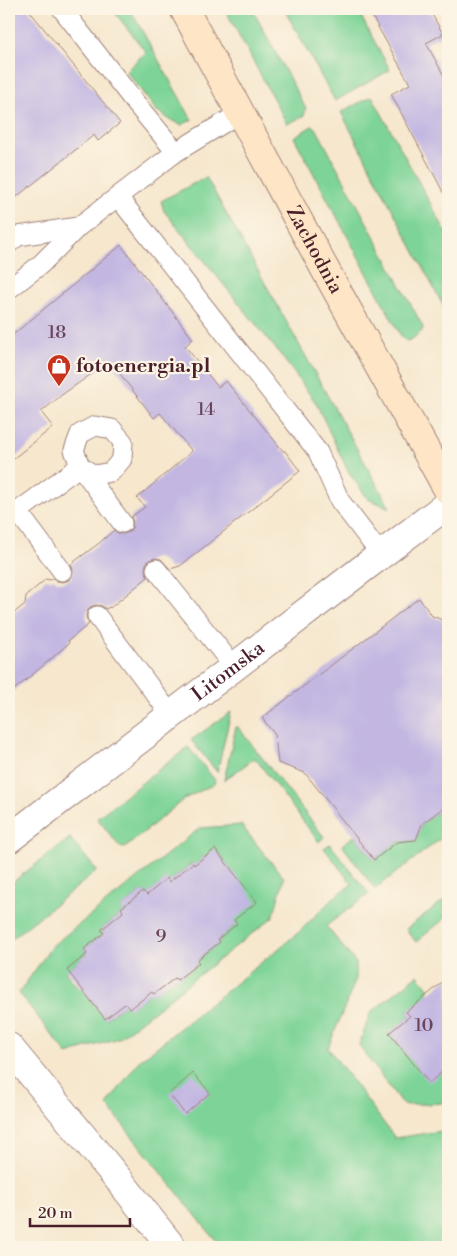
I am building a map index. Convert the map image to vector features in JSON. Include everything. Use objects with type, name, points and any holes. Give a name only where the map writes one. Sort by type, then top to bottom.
[{"type":"street","name":"Zachodnia","points":[[184,9],[327,273],[448,490]]},
{"type":"street","name":"Litomska","points":[[9,840],[171,714],[448,504]]},
{"type":"street","points":[[9,1047],[172,1247]]},
{"type":"lane","points":[[62,9],[131,98],[176,152]]},
{"type":"lane","points":[[9,288],[40,265],[78,227],[176,152],[240,113]]},
{"type":"lane","points":[[118,197],[318,452],[340,501],[380,555]]},
{"type":"lane","points":[[9,243],[18,236],[78,227]]},
{"type":"lane","points":[[62,571],[13,515],[80,466],[122,523]]},
{"type":"lane","points":[[156,569],[234,667]]},
{"type":"lane","points":[[97,616],[171,714]]},
{"type":"green space","points":[[112,9],[130,9],[192,120],[181,125],[156,110],[126,71],[146,52]]},
{"type":"green space","points":[[225,9],[252,9],[306,109],[304,116],[287,124]]},
{"type":"green space","points":[[284,9],[357,9],[390,70],[335,101]]},
{"type":"green space","points":[[372,96],[448,236],[448,315],[341,112]]},
{"type":"green space","points":[[312,126],[316,128],[423,327],[422,331],[412,339],[407,341],[402,338],[294,137]]},
{"type":"green space","points":[[206,177],[390,508],[368,499],[348,471],[316,403],[280,354],[164,211],[161,201]]},
{"type":"green space","points":[[231,712],[217,772],[191,740]]},
{"type":"green space","points":[[236,727],[238,727],[324,837],[319,842],[255,758],[224,780]]},
{"type":"green space","points":[[188,747],[215,780],[214,784],[184,799],[125,848],[120,847],[97,818]]},
{"type":"green space","points":[[448,804],[448,833],[375,889],[342,845],[354,836],[374,860],[397,842],[416,840],[422,824]]},
{"type":"green space","points":[[241,825],[284,878],[273,917],[119,1038],[67,1054],[19,993],[52,946],[200,828]],"holes":[[[215,849],[231,869],[234,920],[237,924],[218,939],[220,942],[197,960],[198,963],[177,980],[175,978],[154,994],[152,992],[130,1009],[125,1004],[106,1019],[91,1001],[90,981],[79,989],[65,972],[87,954],[84,949],[104,933],[101,930],[123,912],[121,908],[143,891],[147,895],[167,879],[169,882],[192,863],[194,865]]]},
{"type":"green space","points":[[70,838],[97,871],[9,941],[9,885]]},
{"type":"green space","points":[[330,844],[369,894],[326,926],[356,963],[356,979],[328,1048],[395,1138],[448,1130],[448,1235],[433,1247],[221,1247],[107,1105],[138,1062],[298,933],[332,899],[352,884],[324,848]]},
{"type":"green space","points":[[448,897],[448,916],[416,942],[406,929]]},
{"type":"green space","points":[[418,975],[429,989],[426,991],[428,995],[406,1012],[410,1016],[389,1033],[429,1082],[448,1067],[448,1098],[442,1103],[403,1105],[359,1046],[370,1013]]},
{"type":"building","points":[[9,9],[28,9],[120,123],[98,141],[94,135],[9,203]]},
{"type":"building","points":[[368,9],[429,9],[443,34],[426,43],[448,83],[448,201],[391,94],[410,84]]},
{"type":"building","points":[[121,245],[193,339],[185,346],[218,387],[226,381],[300,471],[180,566],[170,569],[161,559],[149,560],[145,570],[148,577],[110,608],[106,609],[96,605],[90,607],[86,617],[89,624],[9,694],[9,617],[25,604],[26,596],[46,579],[50,580],[53,578],[63,582],[69,580],[73,570],[71,564],[114,530],[123,534],[129,532],[133,522],[131,517],[145,507],[137,498],[192,451],[160,413],[154,418],[110,361],[41,412],[53,427],[9,462],[9,338]]},
{"type":"building","points":[[419,598],[432,616],[448,622],[448,804],[422,824],[416,840],[397,842],[374,860],[305,773],[278,763],[275,735],[262,718]]},
{"type":"building","points":[[215,849],[257,902],[234,920],[237,924],[218,939],[220,942],[197,960],[199,963],[177,980],[175,978],[154,994],[152,992],[130,1009],[125,1004],[105,1019],[67,970],[87,954],[84,949],[104,933],[101,930],[123,912],[121,908],[143,891],[147,895],[167,878],[169,882]]},
{"type":"building","points":[[448,978],[448,1067],[429,1083],[389,1033],[410,1016],[406,1012]]},
{"type":"building","points":[[193,1073],[210,1093],[185,1114],[169,1094]]},
{"type":"place","name":"fotoenergia.pl","points":[[59,387]]}]
